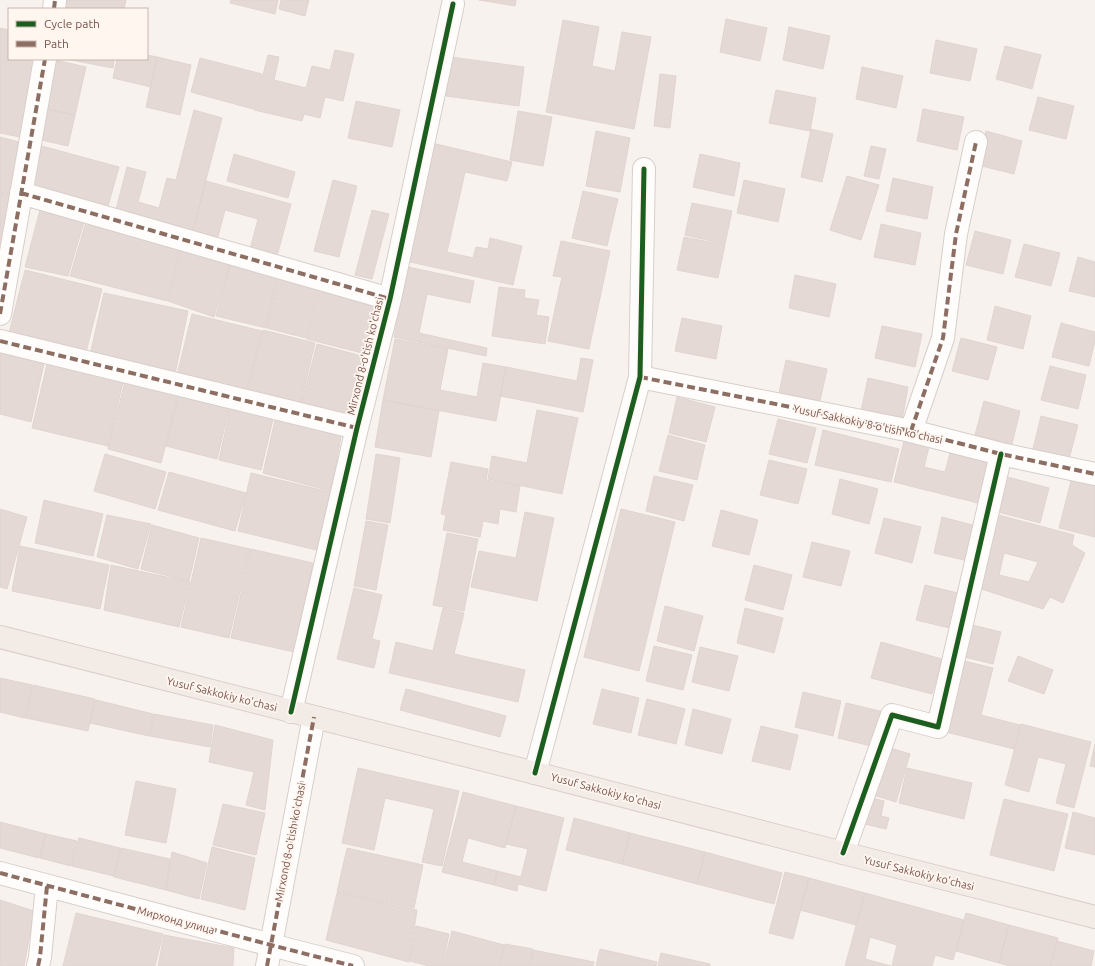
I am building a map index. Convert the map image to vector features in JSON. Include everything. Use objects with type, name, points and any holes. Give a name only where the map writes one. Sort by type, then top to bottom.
[{"type":"main road","name":"Yusuf Sakkokiy ko'chasi","points":[[0,637],[535,773],[843,854],[1095,917]]},
{"type":"street","name":"Mirxond 8-o'tish ko'chasi","points":[[291,712],[357,428],[390,299],[453,4]]},
{"type":"street","points":[[0,314],[20,193],[45,60]]},
{"type":"street","points":[[911,431],[943,338],[956,234],[976,142]]},
{"type":"street","points":[[535,773],[640,377],[644,169]]},
{"type":"street","points":[[20,193],[390,299]]},
{"type":"street","points":[[0,341],[357,428]]},
{"type":"street","name":"Yusuf Sakkokiy 8-o'tish ko'chasi","points":[[640,377],[911,431],[1001,454],[1095,474]]},
{"type":"street","points":[[843,854],[892,715],[938,727],[1001,454]]},
{"type":"street","name":"Mirxond 8-o'tish ko'chasi","points":[[269,956],[314,717]]},
{"type":"street","name":"Мирхонд улица","points":[[0,873],[47,886],[269,956],[353,966]]},
{"type":"street","points":[[38,966],[47,886]]},
{"type":"building","points":[[59,0],[126,0],[124,8],[67,8],[58,6]]},
{"type":"building","points":[[231,0],[278,0],[275,14],[230,3]]},
{"type":"building","points":[[281,0],[309,0],[305,16],[279,9]]},
{"type":"building","points":[[479,0],[516,0],[515,6]]},
{"type":"building","points":[[726,19],[767,28],[760,61],[720,52]]},
{"type":"building","points":[[563,20],[599,27],[592,66],[615,71],[622,32],[651,37],[634,129],[546,112]]},
{"type":"building","points":[[789,27],[830,36],[823,69],[783,60]]},
{"type":"building","points":[[0,28],[8,30],[8,60],[41,60],[25,138],[0,133]]},
{"type":"building","points":[[936,40],[977,49],[970,81],[930,73]]},
{"type":"building","points":[[1005,46],[1041,55],[1032,89],[996,79]]},
{"type":"building","points":[[335,50],[354,54],[343,101],[325,97],[320,118],[304,114],[302,121],[254,110],[268,55],[279,57],[274,80],[306,88],[312,66],[330,70]]},
{"type":"building","points":[[148,55],[157,57],[151,87],[113,78],[117,60],[148,60]]},
{"type":"building","points":[[157,57],[191,65],[180,115],[146,107]]},
{"type":"building","points":[[451,57],[524,67],[519,106],[446,96]]},
{"type":"building","points":[[200,58],[262,74],[253,109],[191,92]]},
{"type":"building","points":[[51,60],[86,67],[75,115],[40,108]]},
{"type":"building","points":[[71,60],[114,60],[113,68]]},
{"type":"building","points":[[862,67],[903,76],[896,108],[856,99]]},
{"type":"building","points":[[660,74],[676,76],[670,128],[654,126]]},
{"type":"building","points":[[776,90],[816,98],[810,131],[769,123]]},
{"type":"building","points":[[1038,97],[1074,106],[1066,139],[1029,130]]},
{"type":"building","points":[[356,101],[400,110],[392,147],[348,138]]},
{"type":"building","points":[[40,108],[75,115],[68,146],[33,138]]},
{"type":"building","points":[[923,109],[964,117],[957,150],[917,141]]},
{"type":"building","points":[[194,110],[222,118],[191,238],[114,217],[127,167],[146,172],[138,202],[159,208],[167,178],[176,180]]},
{"type":"building","points":[[518,111],[552,117],[543,166],[510,160]]},
{"type":"building","points":[[811,129],[833,134],[822,182],[801,177]]},
{"type":"building","points":[[596,131],[630,138],[620,192],[586,186]]},
{"type":"building","points":[[986,131],[1022,141],[1014,174],[978,165]]},
{"type":"building","points":[[0,137],[27,144],[15,195],[0,192]]},
{"type":"building","points":[[432,143],[512,162],[507,181],[465,172],[447,252],[473,258],[476,247],[488,249],[490,238],[522,246],[513,285],[406,261]]},
{"type":"building","points":[[38,145],[119,167],[106,213],[26,191]]},
{"type":"building","points":[[871,146],[886,149],[879,179],[864,176]]},
{"type":"building","points":[[234,154],[295,172],[288,198],[227,181]]},
{"type":"building","points":[[700,154],[740,163],[734,196],[693,187]]},
{"type":"building","points":[[847,176],[879,185],[861,240],[830,230]]},
{"type":"building","points":[[893,178],[933,187],[927,219],[886,211]]},
{"type":"building","points":[[333,180],[357,186],[339,257],[314,251]]},
{"type":"building","points":[[744,180],[785,189],[778,222],[737,213]]},
{"type":"building","points":[[206,181],[291,204],[276,260],[249,253],[258,219],[225,210],[216,244],[191,238]]},
{"type":"building","points":[[583,191],[618,199],[607,246],[572,238]]},
{"type":"building","points":[[0,193],[15,196],[0,260]]},
{"type":"building","points":[[692,203],[732,211],[725,244],[685,235]]},
{"type":"building","points":[[41,206],[84,222],[68,276],[25,267]]},
{"type":"building","points":[[372,210],[389,214],[372,279],[355,275]]},
{"type":"building","points":[[86,222],[180,248],[167,301],[70,276]]},
{"type":"building","points":[[881,224],[921,233],[915,265],[874,257]]},
{"type":"building","points":[[975,231],[1011,240],[1003,274],[966,265]]},
{"type":"building","points":[[684,237],[725,245],[718,278],[677,270]]},
{"type":"building","points":[[561,241],[610,251],[589,349],[548,341],[562,277],[553,276]]},
{"type":"building","points":[[1024,244],[1060,253],[1051,286],[1015,277]]},
{"type":"building","points":[[181,248],[230,263],[214,317],[168,301]]},
{"type":"building","points":[[1078,257],[1095,262],[1095,297],[1069,291]]},
{"type":"building","points":[[231,262],[278,273],[266,328],[216,316]]},
{"type":"building","points":[[408,267],[474,281],[470,303],[427,294],[419,333],[487,348],[486,356],[394,337]]},
{"type":"building","points":[[25,270],[102,289],[86,352],[9,333]]},
{"type":"building","points":[[279,274],[320,285],[306,338],[267,328]]},
{"type":"building","points":[[795,275],[836,284],[829,317],[789,308]]},
{"type":"building","points":[[321,286],[384,302],[370,355],[307,339]]},
{"type":"building","points":[[499,287],[525,290],[524,298],[539,300],[536,315],[549,317],[545,344],[492,336]]},
{"type":"building","points":[[104,293],[188,311],[175,374],[90,355]]},
{"type":"building","points":[[995,306],[1031,316],[1023,349],[987,340]]},
{"type":"building","points":[[192,314],[262,331],[246,392],[177,375]]},
{"type":"building","points":[[682,318],[722,326],[716,359],[675,351]]},
{"type":"building","points":[[1061,323],[1095,332],[1095,341],[1089,366],[1052,357]]},
{"type":"building","points":[[882,326],[922,334],[915,367],[875,358]]},
{"type":"building","points":[[263,330],[315,343],[300,405],[247,392]]},
{"type":"building","points":[[961,338],[997,347],[988,380],[952,371]]},
{"type":"building","points":[[395,339],[448,349],[440,390],[477,397],[483,363],[506,367],[496,421],[383,400]]},
{"type":"building","points":[[317,344],[369,358],[353,419],[301,405]]},
{"type":"building","points":[[0,348],[45,359],[31,422],[0,414]]},
{"type":"building","points":[[581,358],[593,360],[583,412],[500,396],[506,367],[577,381]]},
{"type":"building","points":[[48,360],[124,378],[108,446],[32,428]]},
{"type":"building","points":[[786,360],[827,369],[820,401],[779,393]]},
{"type":"building","points":[[1050,366],[1086,375],[1078,409],[1041,400]]},
{"type":"building","points":[[126,378],[179,392],[161,463],[108,449]]},
{"type":"building","points":[[868,378],[908,387],[902,420],[861,411]]},
{"type":"building","points":[[180,392],[230,405],[217,459],[166,446]]},
{"type":"building","points":[[677,397],[715,407],[706,442],[669,433]]},
{"type":"building","points":[[383,400],[439,411],[431,457],[375,447]]},
{"type":"building","points":[[984,401],[1020,411],[1012,444],[975,435]]},
{"type":"building","points":[[231,405],[274,415],[261,470],[219,460]]},
{"type":"building","points":[[537,410],[578,418],[562,494],[488,479],[492,456],[527,463]]},
{"type":"building","points":[[276,416],[342,431],[331,491],[263,473]]},
{"type":"building","points":[[1041,416],[1078,425],[1069,459],[1033,449]]},
{"type":"building","points":[[778,419],[816,428],[807,463],[769,454]]},
{"type":"building","points":[[823,430],[899,449],[891,482],[815,465]]},
{"type":"building","points":[[906,433],[931,439],[924,467],[945,472],[952,446],[990,455],[978,503],[894,482]]},
{"type":"building","points":[[668,435],[705,445],[697,480],[659,471]]},
{"type":"building","points":[[105,454],[166,472],[155,509],[94,491]]},
{"type":"building","points":[[376,454],[400,458],[390,523],[366,519]]},
{"type":"building","points":[[769,460],[807,469],[798,504],[760,495]]},
{"type":"building","points":[[451,462],[488,469],[486,480],[520,486],[516,512],[500,509],[498,524],[483,521],[480,537],[443,530],[446,515],[441,514]]},
{"type":"building","points":[[169,472],[246,493],[235,531],[158,510]]},
{"type":"building","points":[[251,473],[330,492],[316,550],[238,531]]},
{"type":"building","points":[[1000,475],[1049,488],[1040,523],[991,510]]},
{"type":"building","points":[[654,476],[693,485],[684,521],[646,511]]},
{"type":"building","points":[[1072,477],[1095,483],[1095,537],[1059,528]]},
{"type":"building","points":[[840,479],[878,489],[869,524],[832,514]]},
{"type":"building","points":[[44,500],[103,514],[93,556],[35,543]]},
{"type":"building","points":[[0,509],[27,517],[7,589],[0,587]]},
{"type":"building","points":[[621,509],[675,522],[639,671],[584,657]]},
{"type":"building","points":[[721,510],[758,520],[749,555],[712,546]]},
{"type":"building","points":[[525,512],[554,518],[537,601],[471,587],[479,551],[516,558]]},
{"type":"building","points":[[991,513],[1074,535],[1072,545],[1085,553],[1063,603],[1050,597],[1043,609],[972,586]],"holes":[[[1004,553],[1038,562],[1029,582],[999,575]]]},
{"type":"building","points":[[107,515],[151,524],[138,569],[97,557]]},
{"type":"building","points":[[942,517],[980,527],[972,562],[934,553]]},
{"type":"building","points":[[884,518],[921,527],[912,563],[875,553]]},
{"type":"building","points":[[366,521],[388,525],[376,590],[354,586]]},
{"type":"building","points":[[152,525],[199,538],[189,581],[141,569]]},
{"type":"building","points":[[447,533],[478,539],[464,611],[433,605]]},
{"type":"building","points":[[201,538],[250,549],[229,638],[181,627]]},
{"type":"building","points":[[812,542],[850,551],[841,586],[803,577]]},
{"type":"building","points":[[20,546],[109,565],[100,609],[12,591]]},
{"type":"building","points":[[251,549],[313,563],[294,652],[231,638]]},
{"type":"building","points":[[111,565],[190,582],[179,627],[104,610]]},
{"type":"building","points":[[754,565],[792,575],[783,610],[745,600]]},
{"type":"building","points":[[925,585],[962,594],[954,629],[916,620]]},
{"type":"building","points":[[354,588],[382,595],[372,639],[380,641],[374,668],[337,659]]},
{"type":"building","points":[[665,606],[703,616],[694,651],[657,641]]},
{"type":"building","points":[[443,608],[464,613],[454,654],[525,670],[518,702],[389,673],[396,642],[433,651]]},
{"type":"building","points":[[745,608],[783,618],[774,653],[737,643]]},
{"type":"building","points":[[964,623],[1001,632],[993,664],[956,655]]},
{"type":"building","points":[[881,642],[942,659],[932,694],[871,678]]},
{"type":"building","points":[[654,646],[692,655],[683,690],[646,681]]},
{"type":"building","points":[[700,647],[738,656],[729,691],[692,682]]},
{"type":"building","points":[[1018,656],[1053,670],[1044,694],[1008,681]]},
{"type":"building","points":[[956,659],[993,668],[981,715],[1020,725],[1014,749],[938,730]]},
{"type":"building","points":[[0,678],[32,685],[25,718],[0,712]]},
{"type":"building","points":[[33,685],[95,699],[88,731],[26,718]]},
{"type":"building","points":[[406,689],[506,716],[500,737],[400,710]]},
{"type":"building","points":[[602,689],[639,698],[631,733],[593,724]]},
{"type":"building","points":[[803,692],[841,701],[833,736],[795,727]]},
{"type":"building","points":[[647,699],[685,709],[676,744],[638,735]]},
{"type":"building","points":[[96,700],[153,714],[149,736],[90,723]]},
{"type":"building","points":[[846,703],[884,712],[875,747],[838,738]]},
{"type":"building","points":[[693,709],[731,719],[722,754],[685,745]]},
{"type":"building","points":[[154,714],[213,725],[210,747],[150,736]]},
{"type":"building","points":[[1021,724],[1091,742],[1074,808],[1056,803],[1066,764],[1038,757],[1029,792],[1005,785]]},
{"type":"building","points":[[215,725],[273,740],[265,810],[246,805],[254,772],[209,762]]},
{"type":"building","points":[[761,726],[798,735],[790,770],[752,761]]},
{"type":"building","points":[[1095,744],[1095,767],[1090,766]]},
{"type":"building","points":[[884,746],[910,754],[896,802],[870,794]]},
{"type":"building","points":[[358,768],[459,791],[442,866],[422,862],[434,809],[385,798],[374,850],[342,843]]},
{"type":"building","points":[[907,768],[972,783],[964,819],[899,803]]},
{"type":"building","points":[[136,781],[176,789],[166,843],[125,835]]},
{"type":"building","points":[[463,792],[516,806],[505,848],[468,838],[462,862],[497,871],[494,885],[442,872]]},
{"type":"building","points":[[867,797],[884,801],[881,816],[889,818],[886,829],[861,823]]},
{"type":"building","points":[[1004,799],[1068,814],[1054,871],[990,855]]},
{"type":"building","points":[[223,804],[265,813],[256,855],[213,845]]},
{"type":"building","points":[[516,806],[564,818],[546,891],[518,884],[517,891],[494,885],[497,871],[521,877],[528,849],[506,844]]},
{"type":"building","points":[[1073,812],[1095,818],[1095,855],[1065,848]]},
{"type":"building","points":[[574,818],[630,833],[622,864],[566,850]]},
{"type":"building","points":[[0,822],[46,834],[39,858],[0,848]]},
{"type":"building","points":[[630,833],[705,852],[697,884],[622,864]]},
{"type":"building","points":[[46,834],[77,841],[71,866],[40,858]]},
{"type":"building","points":[[79,838],[120,848],[114,876],[72,866]]},
{"type":"building","points":[[212,847],[255,858],[245,910],[201,899]]},
{"type":"building","points":[[121,848],[170,859],[166,890],[114,877]]},
{"type":"building","points":[[347,848],[423,865],[414,908],[337,892]]},
{"type":"building","points":[[172,852],[207,863],[199,899],[166,890]]},
{"type":"building","points":[[705,852],[782,873],[774,904],[697,884]]},
{"type":"building","points":[[785,872],[809,878],[793,939],[769,933]]},
{"type":"building","points":[[809,878],[865,893],[856,925],[800,910]]},
{"type":"building","points":[[337,893],[417,910],[409,962],[326,940]]},
{"type":"building","points":[[865,893],[964,920],[953,960],[935,955],[932,966],[892,966],[897,945],[870,937],[865,959],[891,966],[845,966]]},
{"type":"building","points":[[0,900],[34,911],[24,966],[0,966]]},
{"type":"building","points":[[76,913],[163,934],[155,966],[63,966]]},
{"type":"building","points":[[966,913],[1009,925],[999,963],[956,951]]},
{"type":"building","points":[[1009,925],[1058,938],[1050,966],[1010,966],[999,963]]},
{"type":"building","points":[[416,926],[449,934],[442,966],[429,966],[410,961]]},
{"type":"building","points":[[452,931],[504,945],[499,966],[443,966]]},
{"type":"building","points":[[164,935],[234,948],[233,966],[158,966]]},
{"type":"building","points":[[1057,941],[1094,951],[1091,966],[1050,966]]},
{"type":"building","points":[[505,944],[533,949],[529,966],[500,966]]},
{"type":"building","points":[[600,949],[657,962],[656,966],[596,966]]},
{"type":"building","points":[[533,950],[594,962],[593,966],[530,966]]},
{"type":"building","points":[[661,953],[710,964],[710,966],[658,966]]},
{"type":"marked path","points":[[54,8],[55,0]]},
{"type":"marked path","points":[[0,314],[45,60]]},
{"type":"marked path","points":[[911,431],[943,338],[956,234],[976,142]]},
{"type":"marked path","points":[[21,193],[390,299]]},
{"type":"marked path","points":[[0,341],[357,428]]},
{"type":"marked path","points":[[640,377],[911,431],[1001,454],[1095,474]]},
{"type":"marked path","points":[[267,966],[314,717]]},
{"type":"marked path","points":[[0,873],[353,966]]},
{"type":"marked path","points":[[38,966],[47,886]]},
{"type":"cycle path","points":[[291,712],[357,428],[390,299],[453,4]]},
{"type":"cycle path","points":[[535,773],[640,377],[644,169]]},
{"type":"cycle path","points":[[843,853],[892,715],[938,727],[1001,454]]}]
